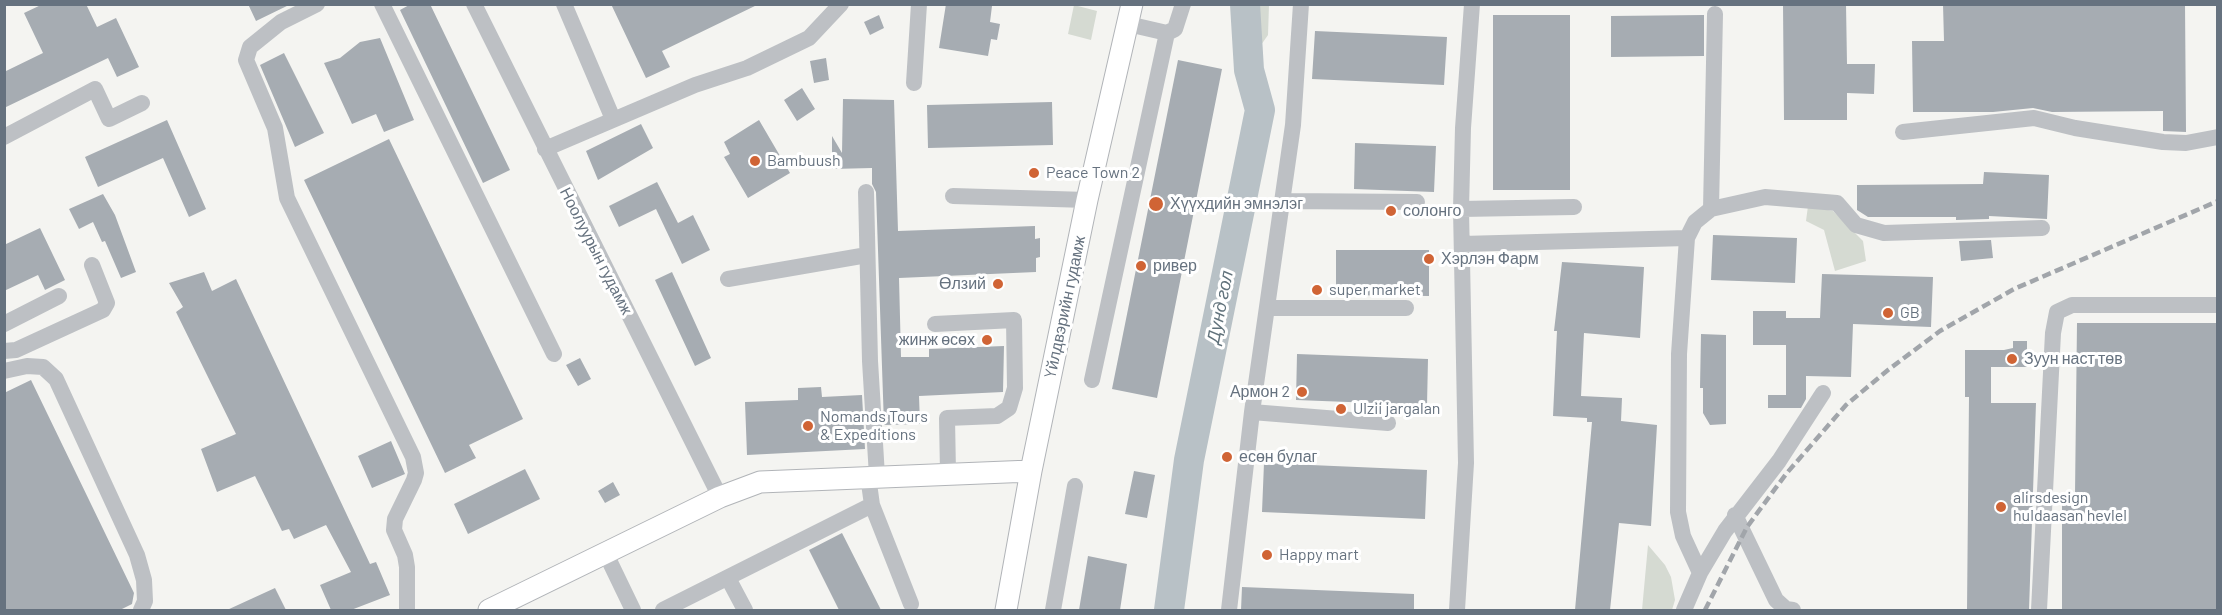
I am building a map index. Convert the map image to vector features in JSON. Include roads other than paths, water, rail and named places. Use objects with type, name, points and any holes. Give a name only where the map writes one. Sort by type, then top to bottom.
[{"type":"main road","name":"Yйлдвэрийн гудамж","points":[[1006,610],[1031,471],[1087,200],[1130,14]]},
{"type":"main road","points":[[500,608],[720,497],[760,482],[1031,471]]},
{"type":"street","points":[[317,4],[281,22],[250,47],[246,60],[275,128],[287,198],[413,457],[416,473],[395,519],[394,530],[406,561],[407,610]]},
{"type":"street","points":[[382,4],[554,354]]},
{"type":"street","name":"Ноолуурын гудамж","points":[[474,4],[720,497]]},
{"type":"street","points":[[564,4],[613,120]]},
{"type":"street","points":[[545,148],[695,85],[747,68],[809,38],[840,4]]},
{"type":"street","points":[[914,83],[919,4]]},
{"type":"street","points":[[1167,33],[1175,29],[1183,4]]},
{"type":"street","points":[[1229,610],[1252,412],[1293,125],[1301,4]]},
{"type":"street","points":[[1457,610],[1466,463],[1461,209],[1463,128],[1472,4]]},
{"type":"street","points":[[1130,14],[1167,33]]},
{"type":"street","points":[[1712,209],[1715,14]]},
{"type":"street","points":[[1092,380],[1167,33]]},
{"type":"street","points":[[4,137],[95,89],[109,119],[142,103]]},
{"type":"street","points":[[1903,132],[2034,118],[2075,128],[2163,142],[2186,143],[2217,137]]},
{"type":"street","points":[[866,192],[872,505],[911,604]]},
{"type":"street","points":[[953,196],[1087,200]]},
{"type":"street","points":[[1700,573],[1683,536],[1678,512],[1677,393],[1688,238],[1695,222],[1712,209],[1765,197],[1837,203],[1856,225],[1884,233],[2042,228]]},
{"type":"street","points":[[1283,201],[1417,202]]},
{"type":"street","points":[[1461,209],[1574,207]]},
{"type":"street","points":[[1462,244],[1688,238]]},
{"type":"street","points":[[728,279],[867,255]]},
{"type":"street","points":[[4,351],[16,350],[103,310],[107,303],[92,265]]},
{"type":"street","points":[[4,324],[59,296]]},
{"type":"street","points":[[2039,610],[2053,333],[2057,312],[2072,305],[2217,305]]},
{"type":"street","points":[[1267,308],[1406,308]]},
{"type":"street","points":[[935,324],[1014,320],[1015,388],[1009,408],[997,417],[947,418],[948,473]]},
{"type":"street","points":[[4,371],[27,366],[43,367],[56,379],[137,555],[144,591],[141,610]]},
{"type":"street","points":[[1684,610],[1700,573],[1735,515],[1779,461],[1823,393]]},
{"type":"street","points":[[1252,412],[1388,423]]},
{"type":"street","points":[[1053,610],[1075,486]]},
{"type":"street","points":[[663,610],[872,505]]},
{"type":"street","points":[[1735,515],[1776,600],[1786,609],[1793,610]]},
{"type":"street","points":[[606,554],[633,610]]},
{"type":"street","points":[[728,578],[745,610]]},
{"type":"waterway","name":"Дунд гол","points":[[1169,610],[1189,460],[1260,110],[1249,70],[1245,4]]},
{"type":"railway","points":[[1705,610],[1747,527],[1786,474],[1846,405],[1888,370],[1940,331],[2014,289],[2218,201]]},
{"type":"place","name":"Bambuush","points":[[755,161]]},
{"type":"place","name":"Peace Town 2","points":[[1034,173]]},
{"type":"place","name":"Хүүхдийн эмнэлэг","points":[[1156,204]]},
{"type":"place","name":"солонго","points":[[1391,211]]},
{"type":"place","name":"Хэрлэн Фарм","points":[[1429,259]]},
{"type":"place","name":"ривер","points":[[1141,266]]},
{"type":"place","name":"Өлзий","points":[[998,284]]},
{"type":"place","name":"super market","points":[[1317,290]]},
{"type":"place","name":"GB","points":[[1888,313]]},
{"type":"place","name":"жинж өсөх","points":[[987,340]]},
{"type":"place","name":"Зуун наст төв","points":[[2012,359]]},
{"type":"place","name":"Армон 2","points":[[1302,392]]},
{"type":"place","name":"Ulzii jargalan","points":[[1341,409]]},
{"type":"place","name":"Nomands Tours & Expeditions","points":[[808,426]]},
{"type":"place","name":"есөн булаг","points":[[1227,457]]},
{"type":"place","name":"alirsdesign huldaasan hevlel","points":[[2001,507]]},
{"type":"place","name":"Happy mart","points":[[1267,555]]}]
